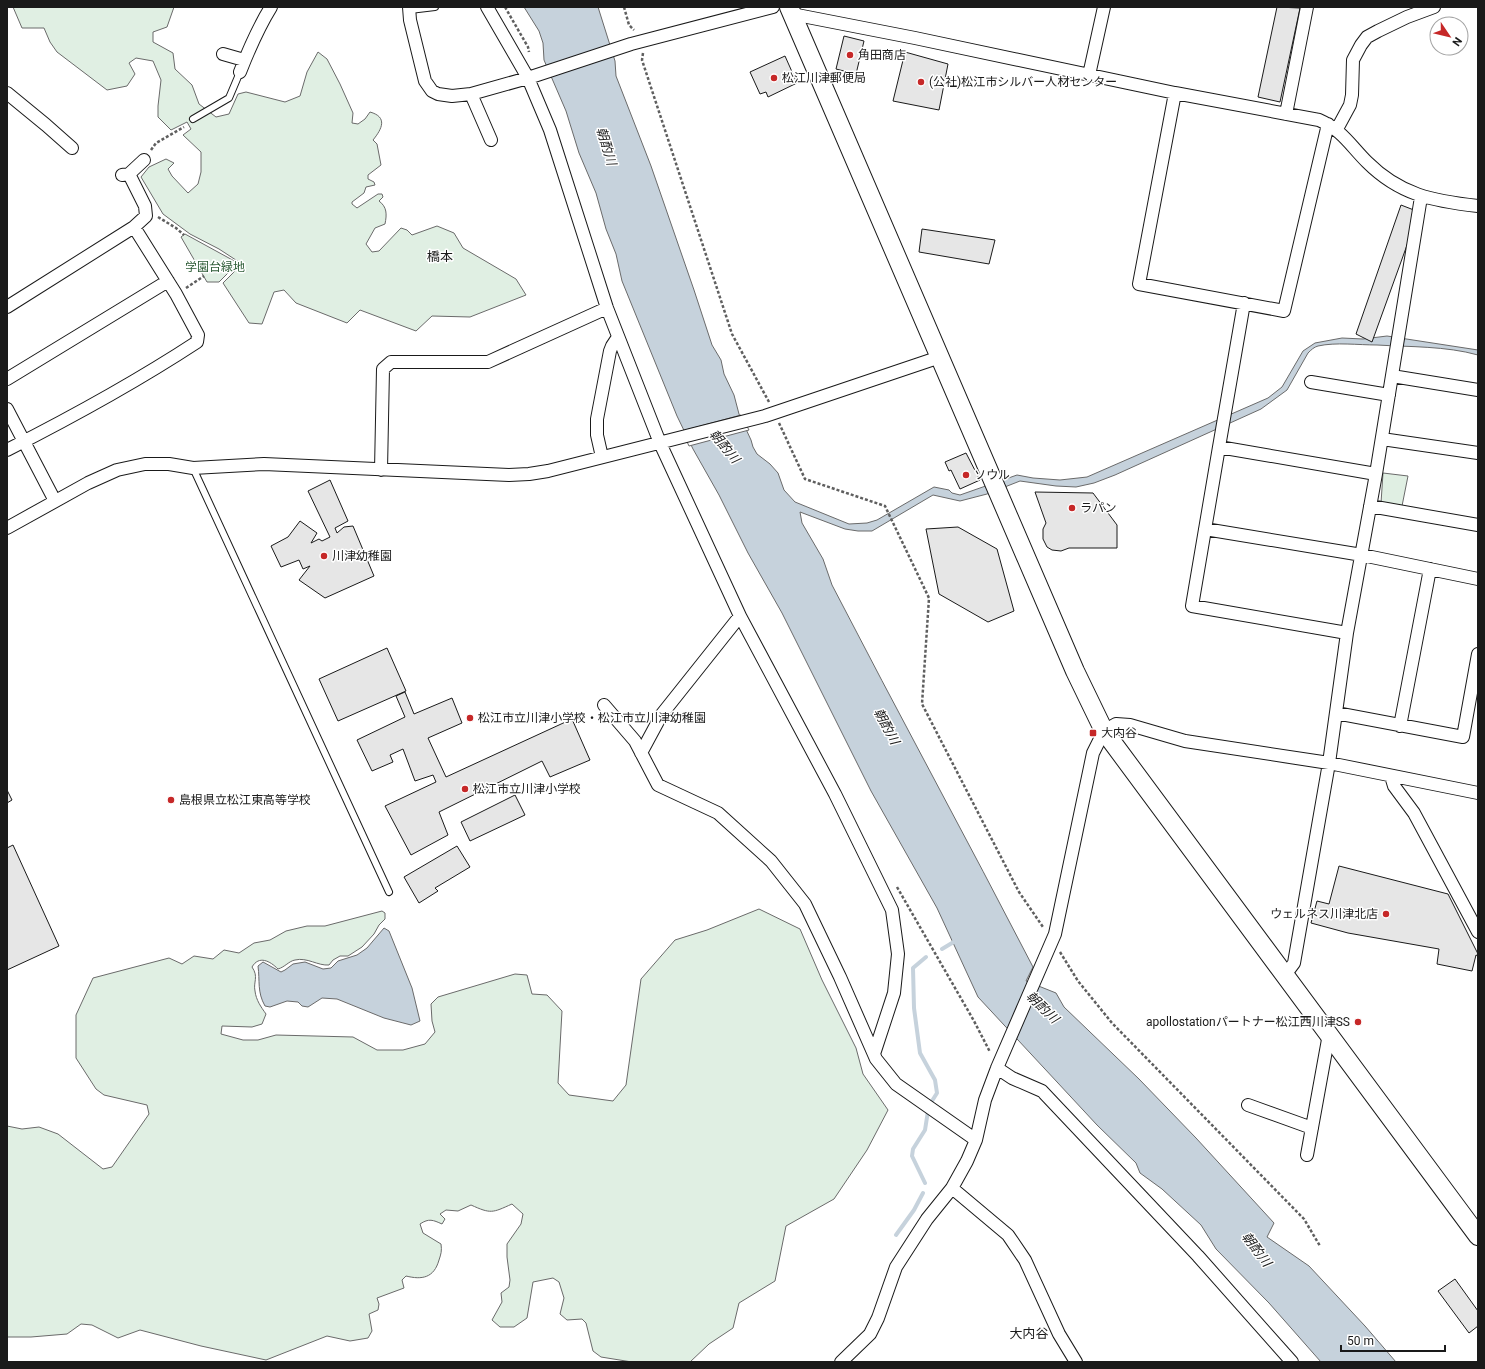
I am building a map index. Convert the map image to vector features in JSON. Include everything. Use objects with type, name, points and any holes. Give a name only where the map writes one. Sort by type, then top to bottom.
[{"type":"street","points":[[223,54],[242,66],[261,24],[271,7]]},
{"type":"street","points":[[486,7],[533,77],[606,308],[740,616],[835,794],[892,910],[898,954],[894,993],[874,1054]]},
{"type":"street","points":[[409,8],[410,20],[425,81],[432,91],[438,94],[452,96],[471,94],[533,77],[630,44],[773,7]]},
{"type":"street","points":[[1089,75],[1104,7]]},
{"type":"street","points":[[1286,114],[1308,7]]},
{"type":"street","points":[[1175,93],[1139,284],[1284,311],[1333,127],[1350,105],[1352,95],[1353,60],[1367,37],[1407,17],[1434,7]]},
{"type":"street","points":[[791,11],[1175,93],[1319,120],[1333,127],[1376,171],[1389,181],[1422,197],[1478,206]]},
{"type":"street","points":[[791,11],[1075,671],[1104,731],[1478,1236]]},
{"type":"street","points":[[7,93],[72,148]]},
{"type":"street","points":[[471,94],[491,140]]},
{"type":"street","points":[[7,306],[134,227],[146,216],[145,206],[125,175],[144,160]]},
{"type":"street","points":[[1285,975],[1294,963],[1329,763],[1347,633],[1376,474],[1422,197]]},
{"type":"street","points":[[7,450],[118,389],[197,342],[198,335],[176,294],[134,227]]},
{"type":"street","points":[[7,379],[168,281]]},
{"type":"street","points":[[1244,303],[1192,606],[1347,633]]},
{"type":"street","points":[[381,470],[383,369],[391,362],[488,362],[606,308]]},
{"type":"street","points":[[602,457],[597,435],[597,419],[610,351],[618,337]]},
{"type":"street","points":[[7,528],[88,483],[118,470],[146,464],[169,464],[193,468],[264,464],[510,475],[548,471],[770,414],[940,357]]},
{"type":"street","points":[[1392,376],[1478,390]]},
{"type":"street","points":[[1311,382],[1389,395]]},
{"type":"street","points":[[7,409],[55,501]]},
{"type":"street","points":[[1382,439],[1478,453]]},
{"type":"street","points":[[1219,447],[1376,474]]},
{"type":"street","points":[[1370,506],[1478,525]]},
{"type":"street","points":[[1205,529],[1362,555],[1478,579]]},
{"type":"street","points":[[1400,726],[1430,569]]},
{"type":"street","points":[[641,752],[662,714],[740,616]]},
{"type":"street","points":[[1336,713],[1463,737],[1478,654]]},
{"type":"street","points":[[604,705],[635,741],[658,785],[718,813],[771,861],[805,904],[840,977],[876,1059],[896,1084],[976,1140]]},
{"type":"street","points":[[841,1362],[870,1334],[878,1318],[896,1267],[927,1219],[952,1188],[967,1161],[976,1140],[985,1100],[997,1068],[1052,944],[1093,753],[1104,731],[1116,724],[1130,725],[1185,741],[1329,763],[1478,793]]},
{"type":"street","points":[[1391,776],[1394,786],[1418,819],[1478,932]]},
{"type":"street","points":[[1307,1155],[1329,1034]]},
{"type":"street","points":[[997,1068],[1012,1078],[1042,1091],[1198,1256],[1292,1362]]},
{"type":"street","points":[[1248,1105],[1312,1128]]},
{"type":"street","points":[[952,1188],[1008,1235],[1025,1260],[1059,1334],[1076,1362]]},
{"type":"lane","points":[[409,8],[435,7]]},
{"type":"lane","points":[[193,119],[229,98],[242,66]]},
{"type":"lane","points":[[193,468],[389,892]]},
{"type":"path","points":[[624,7],[629,25],[644,41],[642,60],[732,334],[770,414],[805,480],[885,506],[929,598],[922,704],[1019,892],[1052,944],[1078,981],[1112,1023],[1304,1219],[1320,1246]]},
{"type":"path","points":[[144,160],[156,143],[184,127]]},
{"type":"path","points":[[146,216],[156,214],[159,218],[176,228],[184,235]]},
{"type":"path","points":[[176,294],[204,276]]},
{"type":"path","points":[[897,887],[974,1021],[997,1068]]},
{"type":"green space","points":[[13,7],[174,7],[167,27],[153,32],[153,42],[173,53],[175,69],[192,85],[199,104],[216,117],[229,114],[238,94],[246,92],[285,102],[300,96],[307,72],[318,52],[327,59],[340,84],[353,113],[352,123],[358,124],[365,119],[370,112],[376,114],[381,120],[381,128],[373,140],[377,144],[381,165],[368,175],[368,179],[374,182],[375,185],[366,187],[364,193],[352,202],[352,204],[357,208],[378,194],[382,194],[383,197],[379,201],[385,208],[386,220],[385,224],[375,228],[366,244],[372,252],[379,251],[401,228],[407,230],[412,235],[437,226],[454,233],[463,248],[516,279],[526,295],[470,317],[432,316],[416,331],[360,310],[347,323],[296,303],[284,290],[274,292],[262,324],[249,323],[223,283],[242,264],[219,249],[190,234],[163,214],[141,177],[149,167],[166,159],[174,163],[168,169],[172,176],[188,193],[198,184],[201,172],[201,152],[183,135],[191,129],[187,122],[171,130],[158,117],[161,80],[153,61],[136,58],[129,63],[135,74],[127,86],[107,90],[57,52],[50,42],[44,28],[22,28]]},
{"type":"green space","name":"学園台緑地","points":[[185,234],[238,263],[219,282],[207,282],[181,237]]},
{"type":"green space","points":[[1383,473],[1408,476],[1402,506],[1381,503]]},
{"type":"green space","points":[[759,909],[800,929],[822,980],[856,1048],[863,1074],[888,1110],[867,1150],[834,1199],[786,1226],[775,1281],[739,1303],[733,1328],[709,1344],[690,1362],[632,1362],[601,1357],[593,1351],[586,1323],[582,1319],[567,1320],[560,1314],[564,1298],[559,1282],[553,1278],[533,1282],[527,1318],[514,1327],[500,1327],[492,1320],[502,1302],[501,1293],[509,1287],[510,1280],[507,1244],[521,1224],[523,1214],[512,1204],[496,1211],[487,1211],[471,1205],[458,1211],[446,1210],[440,1214],[445,1219],[442,1224],[431,1220],[420,1224],[423,1233],[441,1244],[440,1258],[437,1266],[431,1274],[427,1276],[417,1278],[406,1276],[402,1280],[404,1288],[377,1298],[379,1304],[378,1310],[369,1314],[372,1331],[368,1338],[350,1341],[327,1336],[266,1360],[201,1346],[140,1330],[118,1338],[92,1325],[81,1324],[67,1334],[7,1337],[7,1126],[22,1129],[39,1127],[58,1134],[103,1169],[112,1167],[149,1114],[147,1105],[104,1095],[96,1089],[76,1058],[76,1015],[93,978],[169,958],[182,964],[194,956],[213,959],[224,950],[239,953],[254,943],[270,940],[286,931],[307,926],[325,926],[382,911],[385,913],[385,919],[362,947],[348,956],[340,956],[333,960],[329,965],[299,959],[278,969],[265,960],[255,963],[252,967],[255,974],[256,994],[259,1003],[266,1014],[262,1024],[252,1027],[222,1026],[221,1034],[243,1040],[258,1040],[276,1035],[353,1037],[377,1050],[403,1050],[425,1044],[435,1032],[432,1021],[431,1004],[438,997],[515,974],[527,975],[532,994],[547,995],[562,1011],[558,1083],[569,1095],[613,1101],[626,1085],[641,979],[675,940],[707,930]]},
{"type":"water","name":"朝酌川","points":[[524,7],[598,7],[615,61],[616,76],[651,166],[712,345],[721,360],[724,374],[734,395],[739,414],[753,447],[757,454],[770,464],[778,473],[784,490],[795,502],[849,524],[867,523],[877,520],[934,487],[949,490],[952,493],[960,495],[1017,475],[1060,480],[1087,477],[1268,398],[1282,387],[1303,351],[1315,343],[1342,338],[1363,339],[1387,336],[1478,350],[1478,355],[1428,347],[1347,344],[1318,346],[1308,353],[1287,390],[1261,409],[1094,483],[1076,487],[1020,481],[987,494],[960,501],[933,495],[872,531],[845,529],[800,512],[802,523],[823,559],[832,585],[1033,967],[1026,981],[1056,993],[1064,1007],[1139,1079],[1196,1138],[1274,1223],[1267,1237],[1309,1266],[1365,1326],[1396,1362],[1321,1362],[1269,1303],[1216,1249],[1201,1225],[1162,1189],[1140,1173],[1136,1163],[1097,1125],[978,997],[937,908],[871,791],[782,613],[748,553],[677,416],[622,281],[616,254],[606,229],[596,193],[579,153],[566,111],[544,60],[543,43],[539,31]]},
{"type":"water","points":[[384,928],[389,931],[412,988],[420,1021],[411,1025],[384,1018],[337,999],[322,998],[308,1007],[302,1006],[298,1002],[287,1001],[270,1007],[265,1006],[262,1001],[260,991],[258,966],[263,962],[281,972],[293,964],[305,962],[323,969],[331,968],[338,961],[357,955],[367,948]]},
{"type":"pier","points":[[741,415],[749,430],[689,446],[682,431]]},
{"type":"building","points":[[1277,7],[1300,8],[1280,102],[1258,97]]},
{"type":"building","name":"角田商店","points":[[844,36],[864,41],[856,74],[836,69]]},
{"type":"building","name":"(公社)松江市シルバー人材センター","points":[[905,52],[948,64],[939,110],[893,101]]},
{"type":"building","name":"松江川津郵便局","points":[[785,56],[797,83],[768,97],[766,92],[760,94],[750,72]]},
{"type":"building","points":[[1401,205],[1419,212],[1372,342],[1356,334]]},
{"type":"building","points":[[922,229],[995,240],[989,264],[919,252]]},
{"type":"building","name":"ソウル","points":[[966,453],[980,480],[960,489],[951,470],[949,471],[945,462]]},
{"type":"building","points":[[330,480],[348,521],[335,528],[337,533],[344,527],[353,526],[374,576],[325,598],[299,580],[310,566],[303,569],[299,560],[281,567],[271,546],[288,537],[300,521],[317,533],[311,543],[319,539],[322,541],[330,537],[308,491]]},
{"type":"building","name":"ラパン","points":[[1035,492],[1093,493],[1117,525],[1117,548],[1069,548],[1061,551],[1052,550],[1047,547],[1043,539],[1043,529],[1046,523]]},
{"type":"building","points":[[958,527],[997,549],[1014,611],[988,622],[939,594],[926,529]]},
{"type":"building","points":[[387,648],[406,691],[338,721],[319,679]]},
{"type":"building","points":[[405,692],[414,714],[452,698],[462,723],[428,738],[446,777],[572,719],[590,760],[550,777],[542,761],[439,812],[448,835],[411,855],[385,806],[436,782],[433,775],[415,781],[403,749],[390,755],[393,762],[372,771],[357,740],[405,717],[396,696]]},
{"type":"building","points":[[7,790],[12,800],[7,803]]},
{"type":"building","points":[[515,795],[525,815],[470,841],[461,822]]},
{"type":"building","points":[[13,845],[59,946],[7,970],[7,848]]},
{"type":"building","points":[[457,846],[470,867],[435,888],[438,891],[419,903],[404,877]]},
{"type":"building","name":"ウェルネス川津北店","points":[[1339,866],[1448,894],[1478,954],[1478,956],[1476,955],[1472,971],[1437,964],[1439,949],[1348,933],[1311,923],[1317,901],[1329,904]]},
{"type":"building","points":[[1455,1279],[1478,1311],[1478,1326],[1469,1333],[1438,1291]]},
{"type":"waterway","points":[[942,949],[957,940]]},
{"type":"waterway","points":[[926,957],[913,968],[914,1008],[920,1053],[935,1080],[937,1093],[932,1101]]},
{"type":"waterway","points":[[925,1183],[912,1156],[913,1149],[925,1130],[928,1111]]},
{"type":"waterway","points":[[896,1235],[914,1210],[923,1193]]},
{"type":"place","name":"角田商店","points":[[850,55]]},
{"type":"place","name":"松江川津郵便局","points":[[774,78]]},
{"type":"place","name":"(公社)松江市シルバー人材センター","points":[[921,82]]},
{"type":"place","name":"ソウル","points":[[966,475]]},
{"type":"place","name":"ラパン","points":[[1072,508]]},
{"type":"place","name":"川津幼稚園","points":[[324,556]]},
{"type":"place","name":"松江市立川津小学校・松江市立川津幼稚園","points":[[470,718]]},
{"type":"place","name":"大内谷","points":[[1093,733]]},
{"type":"place","name":"松江市立川津小学校","points":[[465,789]]},
{"type":"place","name":"島根県立松江東高等学校","points":[[171,800]]},
{"type":"place","name":"ウェルネス川津北店","points":[[1386,914]]},
{"type":"place","name":"apollostationパートナー松江西川津SS","points":[[1358,1022]]},
{"type":"district","name":"橋本","points":[[440,256]]},
{"type":"district","name":"大内谷","points":[[1029,1333]]}]
